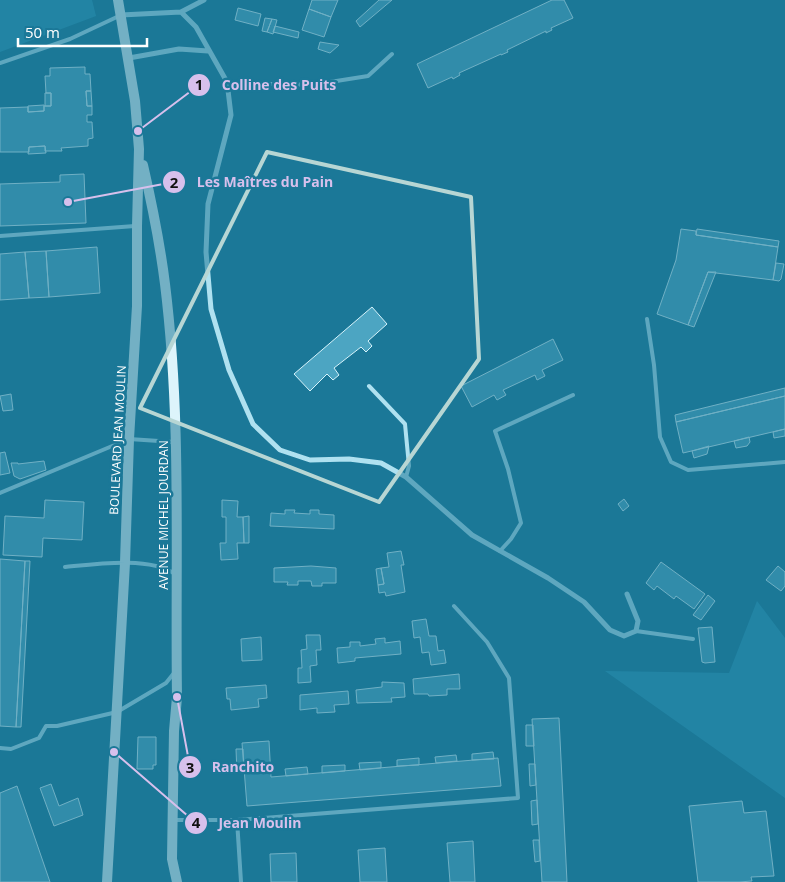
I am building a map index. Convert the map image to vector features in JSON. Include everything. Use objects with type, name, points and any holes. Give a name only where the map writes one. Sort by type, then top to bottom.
[{"type":"main road","name":"BOULEVARD JEAN MOULIN","points":[[107,882],[137,306],[139,149],[129,58],[118,0]]},
{"type":"main road","name":"AVENUE MICHEL JOURDAN","points":[[139,149],[154,215],[165,284],[176,442],[177,575],[172,859],[177,882]]},
{"type":"street","points":[[121,16],[180,12],[204,0]]},
{"type":"street","points":[[180,12],[196,27],[227,82],[231,115],[208,204],[206,252],[211,309],[229,370],[253,424],[280,450],[310,460],[350,459],[381,463],[406,478],[472,535],[548,578],[584,602],[610,630],[624,636],[636,631],[638,621],[627,594]]},
{"type":"street","points":[[129,58],[180,49],[208,51]]},
{"type":"lane","points":[[0,62],[70,39],[121,16]]},
{"type":"lane","points":[[227,82],[294,85],[368,76],[392,54]]},
{"type":"lane","points":[[0,236],[137,226]]},
{"type":"lane","points":[[647,319],[654,365],[660,437],[671,462],[688,470],[785,462]]},
{"type":"lane","points":[[369,386],[405,424],[409,466],[406,478]]},
{"type":"lane","points":[[500,551],[511,539],[521,523],[508,469],[495,431],[573,395]]},
{"type":"lane","points":[[0,493],[129,439],[176,442]]},
{"type":"lane","points":[[65,567],[125,563],[162,566],[177,575]]},
{"type":"lane","points":[[173,820],[237,820],[518,798],[510,678],[488,642],[454,606]]},
{"type":"lane","points":[[636,631],[693,640]]},
{"type":"lane","points":[[0,748],[11,748],[39,738],[46,726],[57,726],[117,712],[166,683],[176,669]]},
{"type":"lane","points":[[237,820],[241,882]]},
{"type":"highlighted area","points":[[267,152],[471,197],[479,359],[379,502],[140,408]]},
{"type":"shaded area","points":[[0,0],[92,0],[96,16],[0,52]]},
{"type":"shaded area","points":[[757,601],[785,638],[785,798],[605,671],[729,673]]},
{"type":"building","points":[[312,0],[338,0],[331,17],[309,9]]},
{"type":"building","points":[[379,0],[392,0],[360,27],[356,21]]},
{"type":"building","points":[[552,0],[564,0],[573,18],[551,28],[552,30],[546,33],[546,31],[507,50],[508,52],[459,73],[460,75],[453,79],[452,77],[428,88],[417,64]]},
{"type":"building","points":[[238,8],[261,14],[258,26],[235,20]]},
{"type":"building","points":[[309,9],[331,17],[324,37],[302,30]]},
{"type":"building","points":[[265,18],[272,19],[267,32],[262,31]]},
{"type":"building","points":[[272,19],[277,20],[273,34],[267,32]]},
{"type":"building","points":[[275,26],[299,32],[298,38],[273,32]]},
{"type":"building","points":[[320,42],[339,45],[330,53],[318,49]]},
{"type":"building","points":[[85,67],[85,74],[90,74],[91,91],[86,91],[87,106],[92,106],[92,115],[87,115],[87,122],[92,122],[93,138],[88,139],[88,146],[61,148],[62,151],[45,151],[45,146],[29,147],[29,152],[0,152],[0,108],[28,107],[28,112],[44,111],[44,106],[51,106],[51,93],[46,93],[45,76],[50,76],[50,68]]},
{"type":"building","points":[[86,91],[91,91],[92,106],[87,106]]},
{"type":"building","points":[[45,93],[51,93],[51,106],[45,106]]},
{"type":"building","points":[[44,105],[44,111],[28,112],[28,106]]},
{"type":"building","points":[[45,146],[46,153],[28,154],[29,147]]},
{"type":"building","points":[[84,174],[86,223],[0,226],[0,184],[60,182],[60,175]]},
{"type":"building","points":[[681,229],[696,231],[696,235],[778,247],[773,280],[708,272],[688,325],[657,314],[676,260]]},
{"type":"building","points":[[697,229],[779,241],[778,247],[696,235]]},
{"type":"building","points":[[97,247],[100,293],[49,297],[46,251]]},
{"type":"building","points":[[46,251],[49,297],[29,298],[25,252]]},
{"type":"building","points":[[25,252],[29,298],[0,300],[0,254]]},
{"type":"building","points":[[776,263],[784,264],[779,281],[773,280]]},
{"type":"building","points":[[708,272],[716,272],[694,327],[688,325]]},
{"type":"building","points":[[372,307],[387,324],[368,341],[372,346],[366,352],[361,347],[334,368],[339,375],[333,380],[327,374],[310,391],[294,374]]},
{"type":"building","points":[[553,339],[563,360],[542,370],[545,376],[537,380],[535,375],[503,390],[506,395],[497,400],[494,395],[472,407],[461,386]]},
{"type":"building","points":[[785,388],[785,396],[676,422],[675,415]]},
{"type":"building","points":[[11,394],[13,410],[3,411],[0,396]]},
{"type":"building","points":[[785,396],[785,429],[683,453],[676,422]]},
{"type":"building","points":[[785,429],[785,436],[774,438],[773,432]]},
{"type":"building","points":[[749,437],[750,442],[747,446],[736,448],[734,441]]},
{"type":"building","points":[[709,446],[707,454],[694,458],[692,451]]},
{"type":"building","points":[[5,452],[10,473],[0,475],[0,453]]},
{"type":"building","points":[[44,461],[46,470],[20,479],[14,476],[11,463]]},
{"type":"building","points":[[624,499],[629,506],[623,511],[618,504]]},
{"type":"building","points":[[45,500],[84,502],[82,540],[43,538],[42,557],[3,555],[5,516],[44,518]]},
{"type":"building","points":[[222,500],[238,501],[237,517],[243,517],[244,543],[237,543],[238,559],[221,560],[220,543],[226,543],[226,517],[222,517]]},
{"type":"building","points":[[285,510],[295,510],[294,513],[310,514],[310,510],[319,510],[319,514],[334,515],[334,529],[270,526],[271,513],[285,514]]},
{"type":"building","points":[[249,516],[249,543],[244,543],[243,517]]},
{"type":"building","points":[[401,551],[404,565],[401,565],[405,592],[386,596],[385,592],[379,593],[378,585],[384,584],[381,568],[389,567],[387,553]]},
{"type":"building","points":[[0,559],[25,561],[16,727],[0,726]]},
{"type":"building","points":[[25,561],[30,561],[21,727],[16,727]]},
{"type":"building","points":[[661,562],[705,594],[694,609],[676,596],[674,599],[657,586],[654,590],[646,583]]},
{"type":"building","points":[[311,566],[336,568],[336,583],[322,583],[322,586],[312,586],[311,581],[298,581],[298,585],[287,585],[288,582],[274,582],[274,568]]},
{"type":"building","points":[[778,566],[785,572],[785,586],[781,591],[766,580]]},
{"type":"building","points":[[381,568],[384,584],[378,585],[376,569]]},
{"type":"building","points":[[708,595],[715,601],[701,620],[693,615]]},
{"type":"building","points":[[426,619],[429,636],[436,636],[438,651],[444,650],[446,663],[431,665],[429,652],[422,653],[420,637],[414,638],[412,621]]},
{"type":"building","points":[[712,627],[715,662],[705,663],[702,662],[698,628]]},
{"type":"building","points":[[306,635],[320,635],[321,650],[316,650],[317,665],[310,666],[311,682],[298,683],[298,668],[302,668],[301,650],[307,649]]},
{"type":"building","points":[[261,637],[262,660],[242,661],[241,639]]},
{"type":"building","points":[[385,638],[385,643],[400,641],[401,654],[355,658],[355,661],[338,663],[337,648],[350,647],[350,642],[360,642],[360,646],[376,644],[375,639]]},
{"type":"building","points":[[459,674],[460,689],[447,689],[447,695],[429,696],[428,694],[414,694],[413,679]]},
{"type":"building","points":[[382,682],[404,683],[405,697],[391,698],[392,702],[357,703],[356,690],[382,687]]},
{"type":"building","points":[[266,685],[267,698],[258,699],[259,707],[231,710],[226,688]]},
{"type":"building","points":[[348,691],[349,704],[334,705],[335,712],[317,713],[317,708],[300,710],[300,695]]},
{"type":"building","points":[[559,718],[567,882],[542,882],[532,719]]},
{"type":"building","points":[[526,725],[533,725],[534,746],[526,746]]},
{"type":"building","points":[[138,737],[156,737],[156,765],[153,765],[153,769],[137,769]]},
{"type":"building","points":[[269,741],[271,777],[498,758],[501,786],[247,806],[242,743]]},
{"type":"building","points":[[236,749],[243,749],[244,772],[237,773]]},
{"type":"building","points":[[493,752],[494,759],[472,760],[472,754]]},
{"type":"building","points":[[456,755],[457,761],[436,763],[435,757]]},
{"type":"building","points":[[419,758],[419,765],[397,766],[397,760]]},
{"type":"building","points":[[381,762],[381,768],[360,770],[359,763]]},
{"type":"building","points":[[529,764],[535,764],[536,785],[530,786]]},
{"type":"building","points":[[345,765],[345,771],[322,773],[322,766]]},
{"type":"building","points":[[307,767],[308,774],[286,776],[285,769]]},
{"type":"building","points":[[51,784],[59,806],[78,798],[83,815],[54,826],[40,788]]},
{"type":"building","points":[[17,786],[50,882],[0,882],[0,793]]},
{"type":"building","points":[[537,800],[538,824],[532,825],[531,801]]},
{"type":"building","points":[[742,801],[744,813],[766,811],[774,876],[751,877],[752,881],[698,882],[689,806]]},
{"type":"building","points":[[533,840],[539,840],[540,861],[535,862]]},
{"type":"building","points":[[473,841],[475,882],[450,882],[447,843]]},
{"type":"building","points":[[385,848],[387,882],[360,882],[358,850]]},
{"type":"building","points":[[296,853],[297,882],[271,882],[270,854]]},
{"type":"place","name":"Colline des Puits","points":[[138,131]]},
{"type":"place","name":"Les Maîtres du Pain","points":[[68,202]]},
{"type":"place","name":"Ranchito","points":[[177,697]]},
{"type":"place","name":"Jean Moulin","points":[[114,752]]}]
